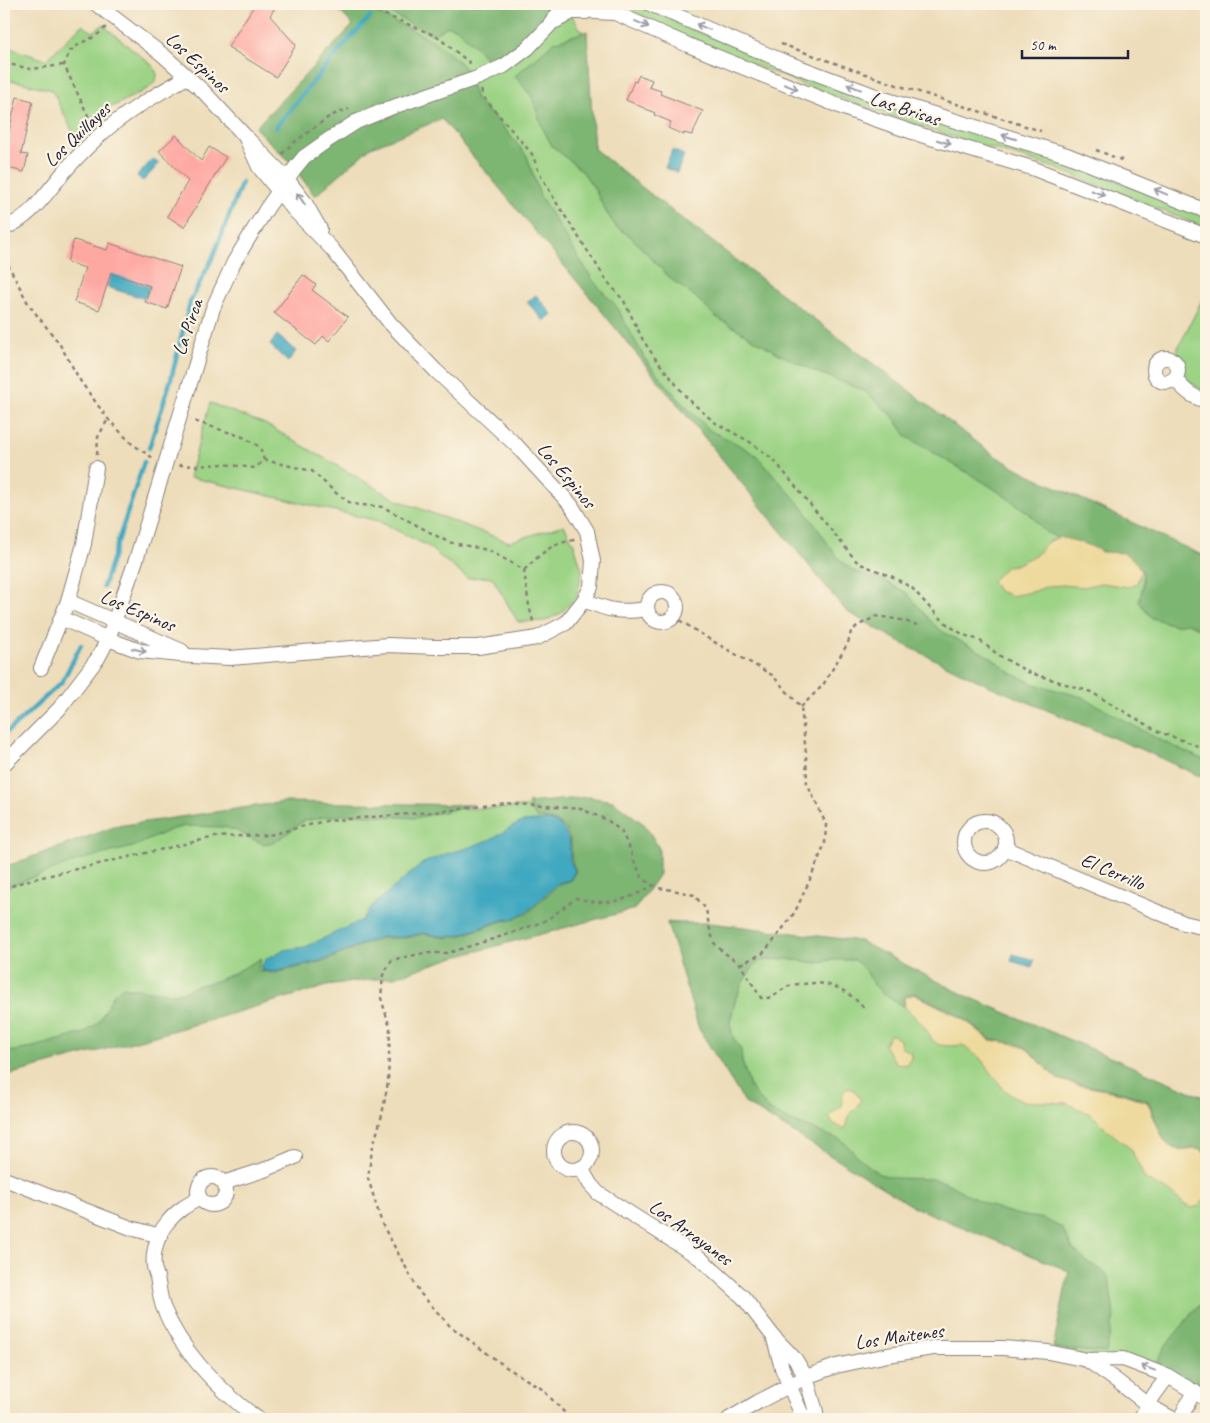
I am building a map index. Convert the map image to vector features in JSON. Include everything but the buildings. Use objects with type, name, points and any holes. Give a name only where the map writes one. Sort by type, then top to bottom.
[{"type":"street","name":"Los Espinos","points":[[96,4],[163,55],[204,92],[287,179],[304,201],[332,249]]},
{"type":"street","name":"La Pirca","points":[[4,764],[59,709],[98,658],[108,639],[115,623],[166,464],[213,308],[234,262],[287,179],[304,157],[356,122],[390,108],[477,78],[504,66],[528,48],[549,26],[565,4]]},
{"type":"street","name":"Las Brisas","points":[[574,4],[580,10],[596,9],[615,13],[854,112],[921,135],[1032,168],[1206,236]]},
{"type":"street","name":"Las Brisas","points":[[650,4],[780,60],[884,99],[1067,155],[1206,210]]},
{"type":"street","name":"La Pirca","points":[[549,26],[572,12],[596,9]]},
{"type":"street","name":"Los Quillayes","points":[[4,228],[19,220],[35,207],[65,171],[100,135],[130,110],[187,77]]},
{"type":"street","name":"Los Espinos","points":[[61,618],[140,651],[192,656],[230,658],[388,645],[478,647],[537,638],[566,623],[584,600],[590,587],[593,561],[587,531],[571,505],[516,446],[436,371],[390,323],[332,249],[279,192],[259,167],[245,136]]},
{"type":"street","points":[[1175,379],[1183,389],[1195,398],[1206,401]]},
{"type":"street","points":[[41,668],[68,602],[84,544],[96,468]]},
{"type":"street","points":[[665,592],[674,598],[676,612],[673,616],[670,620],[660,622],[651,618],[647,604],[651,596],[665,592]]},
{"type":"street","points":[[584,600],[607,610],[647,609]]},
{"type":"street","name":"Los Espinos","points":[[68,602],[192,656]]},
{"type":"street","name":"El Cerrillo","points":[[1005,848],[1184,923],[1206,928]]},
{"type":"street","points":[[223,1183],[279,1165],[295,1157]]},
{"type":"street","name":"Los Arrayanes","points":[[581,1168],[590,1184],[598,1192],[700,1258],[743,1297],[773,1336],[795,1359],[806,1377],[816,1412],[816,1419]]},
{"type":"street","points":[[206,1178],[215,1178],[223,1183],[226,1191],[220,1203],[211,1205],[203,1202],[200,1198],[198,1190],[206,1178]]},
{"type":"street","points":[[7,1180],[132,1228],[160,1236]]},
{"type":"street","points":[[200,1198],[180,1210],[166,1224],[160,1236],[154,1265],[163,1306],[185,1346],[214,1382],[258,1419]]},
{"type":"street","name":"Los Arrayanes","points":[[773,1336],[782,1368],[801,1413],[807,1419]]},
{"type":"street","name":"Los Maitenes","points":[[729,1419],[806,1377],[845,1364],[933,1348],[1003,1348],[1048,1352],[1086,1360],[1123,1359],[1168,1376],[1206,1399]]},
{"type":"street","name":"Los Maitenes","points":[[1086,1360],[1148,1405],[1173,1419]]},
{"type":"street","points":[[1140,1419],[1168,1376]]},
{"type":"street","points":[[1180,1419],[1194,1391]]},
{"type":"path","points":[[363,4],[436,36],[470,63],[485,99],[532,154],[539,172],[556,202],[607,281],[624,301],[654,358],[687,398],[714,422],[750,442],[774,460],[858,563],[893,577],[912,588],[948,625],[964,635],[979,640],[1000,656],[1028,672],[1091,692],[1159,732],[1206,750]]},
{"type":"path","points":[[64,65],[70,51],[81,42],[96,36],[116,19]]},
{"type":"path","points":[[780,43],[897,85],[1045,132]]},
{"type":"path","points":[[4,63],[30,69],[64,65]]},
{"type":"path","points":[[64,65],[89,120],[100,135]]},
{"type":"path","points":[[1088,148],[1124,162]]},
{"type":"path","points":[[4,256],[29,305],[59,343],[81,382],[108,419],[131,444],[147,455],[166,464],[196,466],[222,464],[255,468],[264,460]]},
{"type":"path","points":[[180,416],[243,437],[260,447],[264,460]]},
{"type":"path","points":[[96,468],[98,437],[108,419]]},
{"type":"path","points":[[264,460],[312,471],[352,504],[383,507],[448,542],[488,550],[524,570]]},
{"type":"path","points":[[524,570],[550,547],[566,542],[588,539]]},
{"type":"path","points":[[524,570],[529,606],[537,638]]},
{"type":"path","points":[[673,616],[772,675],[801,707],[808,784],[826,824],[825,843],[794,912],[762,954],[740,964]]},
{"type":"path","points":[[801,707],[823,686],[848,643],[851,632],[857,626],[877,616],[916,625]]},
{"type":"path","points":[[4,889],[25,881],[216,837],[270,835],[325,821],[444,811],[506,803],[581,809],[607,820],[621,831],[643,879],[658,888],[694,895],[706,909],[714,943],[740,964],[761,998],[770,999],[790,986],[812,983],[838,987],[852,996],[864,1008]]},
{"type":"path","points":[[569,1419],[542,1389],[450,1326],[420,1293],[382,1224],[368,1178],[372,1150],[382,1115],[388,1082],[390,1028],[380,998],[383,975],[392,960],[424,953],[448,953],[512,933],[547,920],[576,898],[601,902],[616,901],[642,893],[653,885]]},
{"type":"green space","points":[[333,4],[564,4],[585,36],[594,149],[674,213],[996,457],[1206,558],[1206,778],[848,612],[545,241],[441,118]]},
{"type":"green space","points":[[333,4],[362,4],[368,9],[427,37],[447,51],[465,68],[477,101],[499,122],[527,156],[540,196],[594,282],[616,306],[645,359],[682,403],[711,431],[756,455],[804,509],[838,558],[854,571],[883,580],[907,593],[934,625],[946,634],[992,658],[1011,673],[1034,684],[1082,697],[1158,739],[1206,761],[1206,779],[1147,752],[987,685],[909,647],[846,611],[442,119],[371,147],[315,196],[289,161],[255,128],[353,25]]},
{"type":"green space","points":[[384,4],[551,4],[518,46],[493,66],[458,29],[448,26],[433,35],[380,8]]},
{"type":"green space","points":[[620,4],[639,4],[688,28],[1115,180],[1206,217],[1206,228],[1055,168],[938,132],[816,90],[703,44]]},
{"type":"green space","points":[[82,25],[93,32],[103,25],[153,66],[157,74],[156,81],[149,88],[94,116],[75,136],[52,90],[15,81],[4,81],[4,46],[46,60]]},
{"type":"green space","points":[[587,31],[594,149],[677,215],[995,456],[1026,473],[1206,557],[1206,633],[1188,623],[1175,625],[1152,618],[1139,602],[1143,585],[1143,572],[1131,559],[1067,542],[1045,532],[1031,515],[1009,499],[907,437],[892,415],[863,390],[814,371],[779,354],[716,317],[694,296],[672,280],[630,236],[616,227],[582,171],[552,146],[542,127],[532,97],[515,76],[554,42]]},
{"type":"green space","points":[[1206,292],[1206,393],[1190,382],[1185,375],[1183,362],[1176,352]]},
{"type":"green space","points":[[210,403],[265,424],[397,500],[509,542],[564,525],[574,544],[582,570],[577,597],[561,613],[545,621],[518,622],[492,577],[467,578],[426,545],[378,521],[189,477]]},
{"type":"green space","points":[[589,797],[613,801],[645,825],[659,848],[659,874],[635,909],[455,957],[394,977],[334,984],[151,1037],[4,1076],[4,1050],[9,1052],[26,1049],[84,1033],[100,1020],[115,992],[124,987],[174,994],[219,980],[262,958],[258,969],[274,973],[325,961],[382,938],[405,938],[424,934],[446,938],[460,936],[502,921],[512,920],[528,913],[559,884],[570,881],[576,871],[572,861],[571,844],[567,831],[554,821],[536,818],[528,803]]},
{"type":"green space","points":[[563,801],[628,813],[650,834],[655,867],[640,892],[334,984],[4,1076],[4,869],[117,828],[432,809],[523,807]]},
{"type":"green space","points":[[284,802],[474,805],[415,818],[354,814],[324,817],[304,821],[275,842],[263,844],[237,831],[224,827],[185,826],[170,830],[133,847],[83,859],[4,888],[4,867],[117,826]]},
{"type":"green space","points":[[667,922],[861,943],[964,995],[1206,1099],[1206,1393],[1164,1367],[1055,1352],[1071,1270],[914,1206],[745,1101],[700,1028]]},
{"type":"green space","points":[[667,923],[710,923],[860,941],[962,994],[1206,1098],[1206,1153],[1194,1148],[1178,1149],[1168,1145],[1163,1137],[1148,1101],[1121,1092],[1057,1079],[1027,1048],[990,1039],[955,1013],[914,993],[904,997],[904,1007],[883,994],[855,960],[829,960],[818,963],[785,959],[766,960],[756,963],[743,982],[736,998],[730,1022],[733,1037],[741,1050],[742,1061],[750,1087],[769,1110],[786,1119],[843,1141],[859,1158],[879,1174],[895,1178],[932,1179],[945,1182],[977,1200],[998,1209],[1044,1219],[1062,1228],[1073,1249],[1087,1262],[1102,1270],[1109,1278],[1114,1316],[1106,1353],[1053,1348],[1069,1271],[914,1207],[745,1103],[699,1029]]},
{"type":"green space","points":[[1206,1300],[1206,1399],[1154,1369],[1166,1345],[1191,1313]]},
{"type":"sand","points":[[1059,537],[1080,542],[1102,552],[1124,553],[1138,565],[1141,572],[1137,583],[1129,587],[1101,583],[1084,587],[1048,586],[1012,596],[998,591],[992,581],[1007,566],[1015,565],[1037,554],[1046,543]]},
{"type":"sand","points":[[914,994],[954,1014],[990,1040],[1016,1044],[1027,1049],[1057,1079],[1121,1093],[1147,1102],[1168,1145],[1179,1150],[1195,1149],[1206,1153],[1206,1198],[1199,1206],[1192,1208],[1185,1205],[1171,1193],[1145,1179],[1131,1149],[1092,1115],[1066,1103],[1021,1101],[1002,1088],[980,1058],[962,1045],[939,1045],[933,1041],[923,1025],[905,1007],[904,998]]},
{"type":"sand","points":[[890,1035],[900,1040],[901,1047],[911,1053],[911,1058],[907,1065],[896,1063],[884,1045]]},
{"type":"sand","points":[[847,1088],[853,1089],[861,1100],[849,1117],[847,1126],[843,1129],[832,1123],[829,1116],[842,1106],[843,1094]]},
{"type":"water","points":[[672,150],[684,155],[677,173],[665,168]]},
{"type":"water","points":[[153,159],[159,164],[143,181],[137,176]]},
{"type":"water","points":[[113,266],[153,276],[146,299],[106,287]]},
{"type":"water","points":[[536,295],[552,314],[544,321],[527,302]]},
{"type":"water","points":[[277,335],[296,351],[288,362],[270,345]]},
{"type":"water","points":[[550,820],[560,825],[570,842],[570,860],[575,871],[570,880],[558,883],[527,912],[512,919],[502,920],[460,935],[446,937],[424,933],[405,937],[382,937],[324,960],[274,972],[261,970],[266,959],[283,950],[305,947],[362,920],[373,905],[423,863],[491,839],[521,822]]},
{"type":"water","points":[[1013,954],[1034,960],[1032,967],[1011,961]]},
{"type":"waterway","points":[[276,127],[342,47],[370,17]]},
{"type":"waterway","points":[[149,448],[171,379],[190,302],[213,257],[242,182]]},
{"type":"waterway","points":[[103,587],[144,462]]},
{"type":"waterway","points":[[4,734],[62,682],[81,645]]}]
